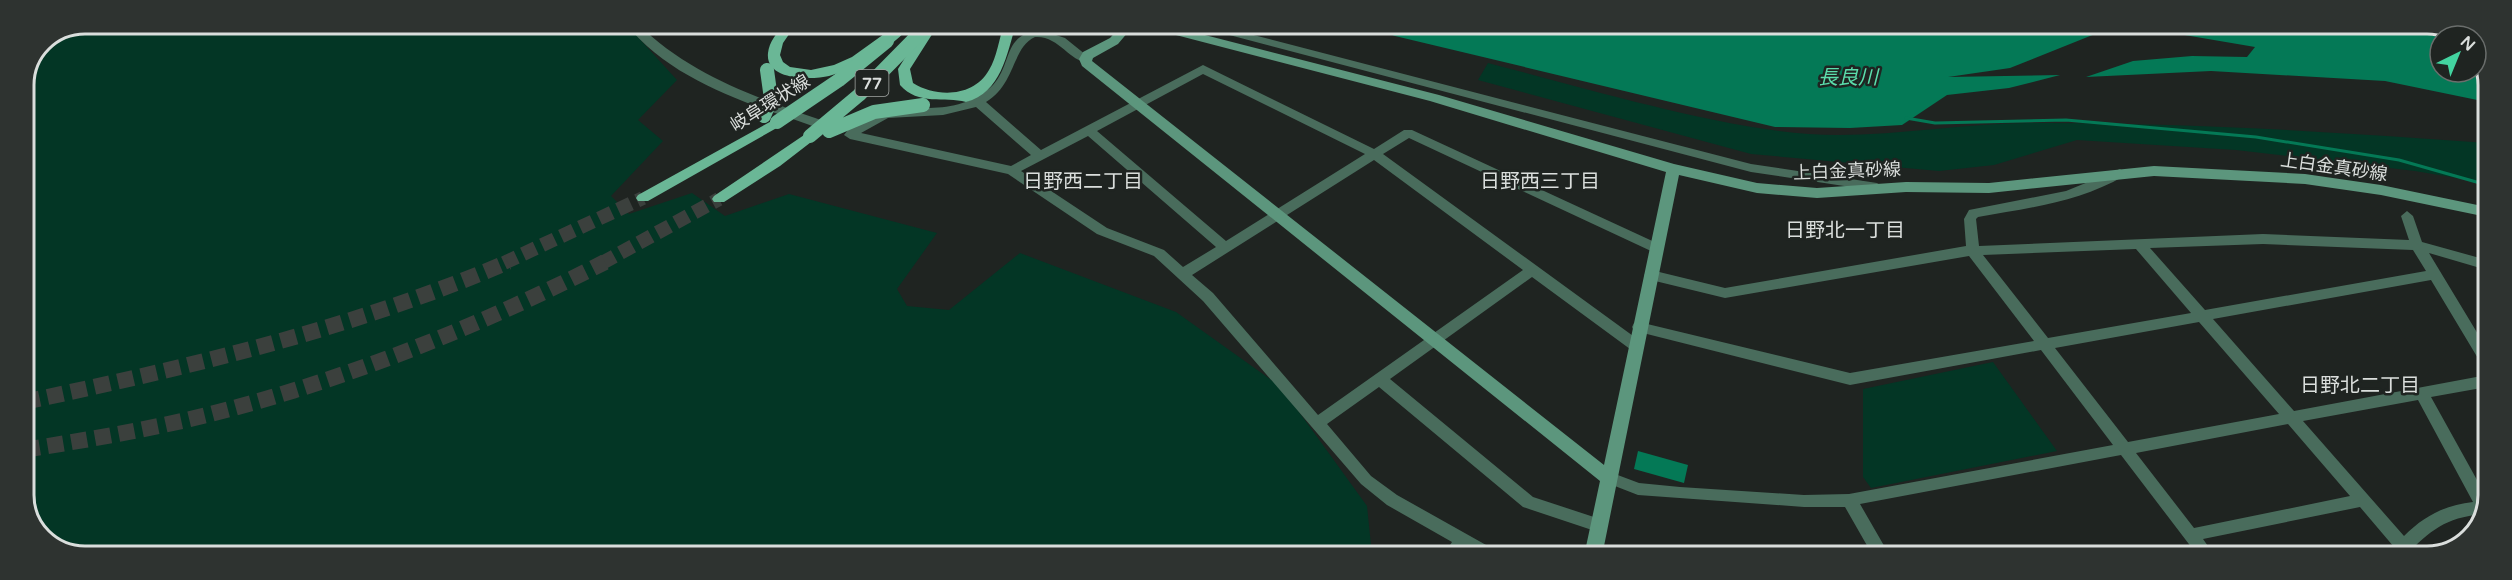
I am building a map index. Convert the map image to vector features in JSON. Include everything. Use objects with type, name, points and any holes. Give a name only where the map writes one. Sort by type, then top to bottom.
[{"type":"main road","points":[[770,119],[772,67],[764,49],[768,40],[778,34]]},
{"type":"main road","name":"岐阜環状線","points":[[643,198],[770,119],[832,85],[895,34]]},
{"type":"main road","name":"77","points":[[814,137],[921,34]]},
{"type":"main road","name":"77","points":[[925,34],[904,69],[907,85],[925,101]]},
{"type":"main road","name":"77","points":[[719,199],[814,137],[860,115],[925,101],[964,100],[976,97],[996,73],[1007,34]]},
{"type":"main road","points":[[1120,34],[1114,41],[1085,59],[1607,477]]},
{"type":"main road","name":"上白金真砂線","points":[[1187,34],[1434,99],[1673,169],[1757,188],[1817,193],[1888,189],[1989,188],[2154,171],[2305,179],[2381,190],[2477,210]]},
{"type":"main road","name":"77","points":[[772,67],[788,71],[822,73],[839,68],[887,41]]},
{"type":"main road","points":[[1595,546],[1607,477],[1673,169]]},
{"type":"street","points":[[641,34],[662,54],[687,70],[753,100],[850,135],[1012,171],[1102,231],[1159,253],[1208,297],[1366,480],[1392,500],[1473,546]]},
{"type":"street","points":[[850,135],[888,113],[948,110],[1001,85],[1008,74],[1015,48],[1020,40],[1031,34],[1054,35],[1085,59]]},
{"type":"street","points":[[1237,34],[1751,168],[1888,189]]},
{"type":"street","points":[[1012,171],[1203,69],[1374,154],[1635,345]]},
{"type":"street","points":[[976,97],[1040,156]]},
{"type":"street","points":[[1089,130],[1225,247]]},
{"type":"street","points":[[1184,274],[1408,133],[1656,248]]},
{"type":"street","points":[[2120,173],[2108,181],[2050,200],[1974,213],[1970,219],[1972,251],[2199,546]]},
{"type":"street","points":[[2407,216],[2417,245],[2478,345]]},
{"type":"street","points":[[1651,275],[1725,293],[1972,251],[2263,239],[2417,245],[2477,262]]},
{"type":"street","points":[[2139,244],[2364,500],[2396,546]]},
{"type":"street","points":[[1318,423],[1532,270]]},
{"type":"street","points":[[1639,327],[1850,379],[2435,274]]},
{"type":"street","points":[[1380,379],[1528,502],[1598,525]]},
{"type":"street","points":[[1607,477],[1638,489],[1680,493],[1804,501],[1849,500],[2478,383]]},
{"type":"street","points":[[2421,392],[2478,494]]},
{"type":"street","points":[[1849,500],[1876,546]]},
{"type":"street","points":[[2191,535],[2364,500]]},
{"type":"street","points":[[2405,546],[2432,520],[2454,510],[2476,508]]},
{"type":"street","points":[[1458,546],[1462,540]]},
{"type":"shaded area","points":[[86,34],[635,34],[677,80],[638,120],[663,141],[611,196],[629,214],[692,193],[725,216],[789,194],[937,233],[897,289],[907,306],[949,310],[1020,253],[1176,312],[1281,387],[1367,506],[1371,546],[86,546],[69,543],[54,535],[43,523],[36,508],[35,498],[34,86],[38,66],[49,49],[57,43],[66,38]]},
{"type":"shaded area","points":[[1488,63],[1707,118],[1810,134],[1872,134],[1996,124],[2085,123],[2257,128],[2477,142],[2477,181],[2415,171],[2236,150],[2077,140],[1994,165],[1939,171],[1751,154],[1478,80]]},
{"type":"shaded area","points":[[1993,362],[2057,451],[1871,488],[1863,477],[1863,389]]},
{"type":"water","name":"長良川","points":[[1389,34],[2095,34],[2010,68],[1948,77],[2060,75],[2009,88],[1947,95],[1902,125],[1850,128],[1775,127]]},
{"type":"water","name":"長良川","points":[[2179,34],[2428,34],[2428,84],[2477,84],[2477,100],[2385,81],[2211,71],[2086,77],[2133,61],[2192,56],[2247,57],[2255,47]]},
{"type":"water","points":[[1638,451],[1688,465],[1684,483],[1634,469]]},
{"type":"waterway","points":[[1906,118],[1935,123],[2066,120],[2256,137],[2399,160],[2477,182]]},
{"type":"tunnel","points":[[504,263],[643,198]]},
{"type":"tunnel","points":[[602,263],[719,199]]},
{"type":"tunnel","points":[[35,400],[209,360],[330,327],[449,286],[508,262]]},
{"type":"tunnel","points":[[35,448],[207,415],[310,385],[460,330],[605,262]]},
{"type":"district","name":"日野西二丁目","points":[[1083,181]]},
{"type":"district","name":"日野西三丁目","points":[[1540,181]]},
{"type":"district","name":"日野北一丁目","points":[[1845,230]]},
{"type":"district","name":"日野北二丁目","points":[[2360,385]]}]
